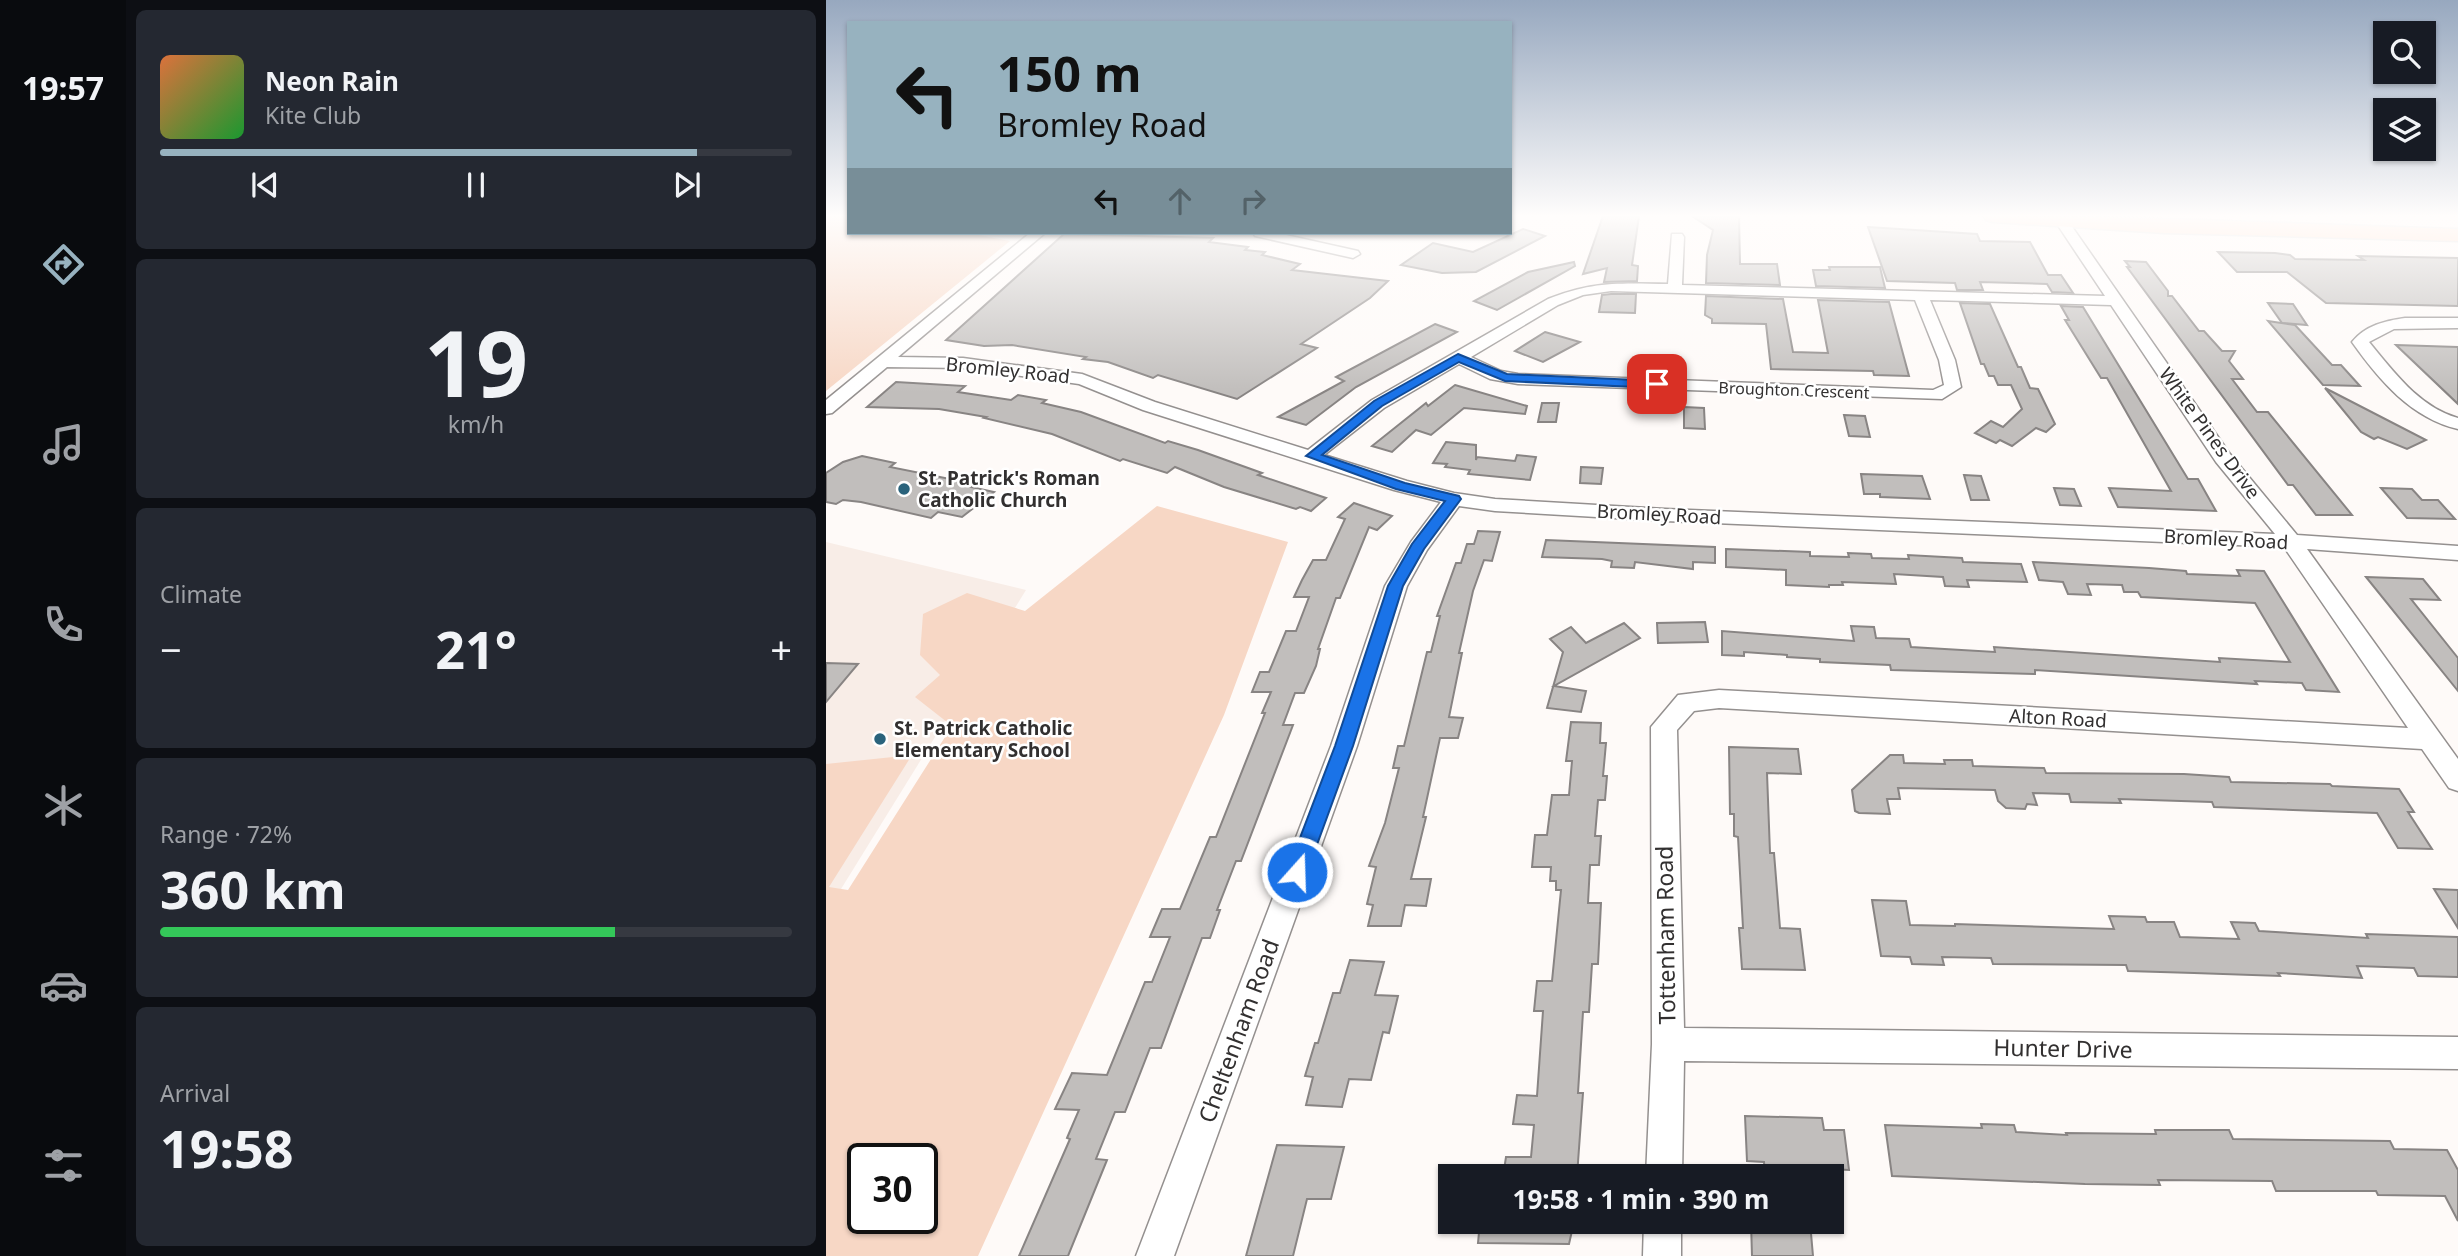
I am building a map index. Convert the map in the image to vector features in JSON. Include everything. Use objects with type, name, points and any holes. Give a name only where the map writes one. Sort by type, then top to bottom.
[{"type":"street","points":[[826,409],[987,275]]},
{"type":"street","points":[[1675,289],[1676,275]]},
{"type":"street","name":"White Pines Drive","points":[[2098,275],[2223,458],[2291,541],[2458,780]]},
{"type":"street","points":[[1312,456],[1378,404],[1570,294],[1598,287],[2116,301]]},
{"type":"street","name":"Broughton Crescent","points":[[1458,357],[1496,375],[1518,379],[1936,395],[1953,387],[1947,360],[1921,296]]},
{"type":"street","points":[[2458,323],[2418,322],[2370,330],[2360,342],[2404,393],[2427,410],[2458,424]]},
{"type":"street","name":"Bromley Road","points":[[881,362],[963,363],[1019,368],[1082,379],[1149,406],[1401,486],[1454,499],[1495,505],[1665,515],[2291,541],[2458,553]]},
{"type":"street","name":"Cheltenham Road","points":[[1155,1256],[1344,746],[1396,586],[1418,547],[1454,499]]},
{"type":"street","name":"Alton Road","points":[[1687,702],[1719,699],[2429,739]]},
{"type":"street","name":"Tottenham Road","points":[[1664,1164],[1668,1044],[1664,727],[1687,702]]},
{"type":"street","name":"Hunter Drive","points":[[1668,1044],[2458,1054]]},
{"type":"street","points":[[1662,1256],[1663,1234]]},
{"type":"shaded area","points":[[826,275],[969,275],[826,391]]},
{"type":"shaded area","points":[[1157,506],[1288,542],[1224,715],[978,1256],[826,1256],[826,764],[912,755],[829,887],[848,890],[952,726],[915,697],[940,675],[920,655],[923,614],[967,593],[1025,611]]},
{"type":"shaded area","name":"St. Patrick Catholic Elementary School","points":[[826,542],[1026,590],[841,889],[826,888]]},
{"type":"building","points":[[1019,275],[1332,275],[1388,281],[1370,298],[1301,344],[1317,348],[1237,399],[1158,375],[1153,378],[1108,362],[1083,359],[1086,357],[1012,345],[984,346],[946,340]]},
{"type":"building","points":[[1523,275],[1560,275],[1497,310],[1474,301]]},
{"type":"building","points":[[1606,275],[1637,275],[1637,281],[1604,282]]},
{"type":"building","points":[[1706,275],[1779,275],[1780,285],[1706,283]]},
{"type":"building","points":[[1814,275],[1882,275],[1885,288],[1816,286]]},
{"type":"building","points":[[1885,275],[2061,275],[2073,293],[2052,292],[2047,284],[1980,282],[1983,290],[1957,290],[1955,283],[1887,281]]},
{"type":"building","points":[[2133,275],[2156,275],[2168,291],[2168,296],[2172,296],[2199,331],[2204,331],[2222,351],[2235,351],[2229,361],[2243,379],[2232,379],[2257,412],[2268,412],[2352,515],[2316,515],[2293,485],[2288,485]]},
{"type":"building","points":[[2290,275],[2458,275],[2458,306],[2326,303]]},
{"type":"building","points":[[1636,294],[1635,313],[1599,312],[1602,295]]},
{"type":"building","points":[[1706,296],[1783,299],[1793,352],[1828,353],[1818,300],[1889,302],[1909,376],[1874,375],[1873,371],[1771,369],[1766,324],[1712,323],[1712,319],[1705,315]]},
{"type":"building","points":[[1960,303],[1990,304],[2018,367],[2021,367],[2030,388],[2038,389],[2055,424],[2046,432],[2036,428],[2012,446],[2000,440],[1996,443],[1975,433],[1991,421],[2003,427],[2022,409],[2011,385],[1998,385],[1994,376],[1989,376],[1984,364],[1981,364]]},
{"type":"building","points":[[2268,303],[2293,304],[2307,325],[2282,323]]},
{"type":"building","points":[[2061,306],[2083,307],[2188,479],[2198,479],[2216,511],[2118,507],[2109,488],[2171,491],[2107,378],[2101,378],[2065,320],[2069,320]]},
{"type":"building","points":[[2268,321],[2295,325],[2332,365],[2341,365],[2360,386],[2323,385]]},
{"type":"building","points":[[1435,324],[1457,332],[1356,387],[1306,425],[1278,417],[1344,381],[1336,377]]},
{"type":"building","points":[[1545,332],[1580,342],[1543,362],[1515,351]]},
{"type":"building","points":[[2396,345],[2458,347],[2458,404]]},
{"type":"building","points":[[896,382],[965,386],[958,392],[1011,400],[1018,395],[1046,400],[1042,403],[1081,412],[1165,443],[1168,441],[1198,450],[1262,473],[1258,475],[1326,498],[1311,511],[1300,507],[1296,509],[1224,487],[1175,467],[1167,473],[1123,459],[1120,461],[1052,434],[984,418],[986,417],[939,409],[867,407]]},
{"type":"building","points":[[1455,385],[1527,406],[1525,414],[1464,408],[1431,435],[1416,430],[1392,452],[1372,446],[1426,403],[1428,406]]},
{"type":"building","points":[[2325,388],[2426,440],[2407,449],[2378,437],[2374,439],[2361,432]]},
{"type":"building","points":[[1542,403],[1559,403],[1556,422],[1538,422]]},
{"type":"building","points":[[1684,407],[1704,408],[1705,429],[1684,428]]},
{"type":"building","points":[[1844,415],[1865,416],[1870,437],[1849,436]]},
{"type":"building","points":[[1446,442],[1476,445],[1476,460],[1477,457],[1515,461],[1517,455],[1536,457],[1530,480],[1468,474],[1470,470],[1433,463]]},
{"type":"building","name":"St. Patrick's Roman Catholic Church","points":[[862,456],[895,463],[890,467],[975,484],[971,487],[994,492],[962,517],[938,512],[931,518],[861,502],[826,502],[826,473],[843,462]]},
{"type":"building","points":[[1581,467],[1603,468],[1601,484],[1580,483]]},
{"type":"building","points":[[1861,474],[1922,476],[1930,499],[1864,494]]},
{"type":"building","points":[[1964,475],[1981,476],[1989,500],[1971,500]]},
{"type":"building","points":[[2054,488],[2074,489],[2081,506],[2060,505]]},
{"type":"building","points":[[2381,488],[2412,489],[2422,500],[2438,500],[2455,519],[2407,518]]},
{"type":"building","points":[[1354,503],[1392,516],[1377,530],[1369,527],[1340,598],[1336,598],[1318,649],[1316,666],[1304,693],[1295,693],[1283,725],[1293,725],[1241,861],[1236,861],[1217,910],[1220,910],[1210,938],[1202,938],[1161,1048],[1150,1048],[1125,1112],[1115,1112],[1096,1159],[1107,1160],[1068,1256],[1019,1256],[1070,1139],[1067,1138],[1079,1110],[1055,1109],[1072,1073],[1107,1075],[1145,982],[1152,982],[1170,937],[1150,937],[1162,909],[1180,909],[1210,837],[1216,837],[1265,713],[1262,713],[1271,692],[1252,692],[1260,672],[1269,672],[1286,631],[1296,631],[1309,597],[1294,597],[1313,560],[1326,560],[1345,519],[1338,517]]},
{"type":"building","points":[[1478,531],[1500,532],[1492,561],[1484,560],[1473,591],[1459,653],[1462,653],[1449,717],[1463,718],[1458,738],[1440,738],[1423,817],[1426,817],[1411,879],[1431,879],[1426,906],[1405,905],[1401,926],[1368,926],[1373,905],[1367,904],[1376,867],[1369,866],[1385,823],[1399,768],[1393,768],[1398,746],[1404,746],[1427,652],[1431,652],[1440,616],[1437,616],[1456,563],[1461,563],[1467,544],[1474,544]]},
{"type":"building","points":[[1546,540],[1715,547],[1715,563],[1693,562],[1693,569],[1635,562],[1634,568],[1611,567],[1612,561],[1602,559],[1542,557]]},
{"type":"building","points":[[1726,549],[1810,552],[1810,556],[1849,557],[1848,553],[1871,554],[1872,558],[1909,559],[1908,555],[1962,558],[1963,562],[2021,564],[2027,582],[1967,580],[1969,587],[1945,586],[1943,577],[1894,574],[1896,584],[1842,582],[1843,585],[1829,587],[1786,585],[1786,570],[1726,567]]},
{"type":"building","points":[[2033,562],[2149,568],[2186,571],[2187,574],[2240,576],[2237,570],[2264,571],[2339,692],[2306,690],[2302,683],[2255,681],[2257,684],[2035,670],[2035,674],[1891,670],[1890,665],[1820,662],[1820,659],[1787,655],[1744,652],[1744,656],[1722,655],[1722,631],[1854,641],[1851,626],[1874,627],[1876,638],[1909,639],[1911,647],[1995,652],[1994,647],[2220,662],[2219,658],[2290,662],[2255,603],[2141,597],[2138,592],[2124,592],[2122,585],[2087,584],[2091,595],[2068,594],[2063,582],[2039,580]]},
{"type":"building","points":[[2366,577],[2423,579],[2440,600],[2411,599],[2458,658],[2458,691]]},
{"type":"building","points":[[1705,622],[1708,642],[1658,643],[1657,623]]},
{"type":"building","points":[[1624,623],[1640,638],[1554,686],[1586,691],[1581,712],[1547,708],[1563,652],[1550,639],[1571,627],[1586,643]]},
{"type":"building","points":[[826,663],[858,664],[826,702]]},
{"type":"building","points":[[1571,722],[1601,723],[1600,743],[1606,743],[1603,776],[1607,776],[1605,800],[1598,800],[1595,836],[1601,836],[1599,865],[1590,865],[1588,903],[1601,903],[1598,964],[1592,964],[1589,1012],[1583,1012],[1578,1093],[1583,1093],[1578,1164],[1505,1164],[1506,1157],[1531,1157],[1534,1125],[1513,1124],[1517,1095],[1537,1096],[1543,1011],[1534,1011],[1537,981],[1552,981],[1561,890],[1556,890],[1556,881],[1550,881],[1551,867],[1532,867],[1535,835],[1547,835],[1552,795],[1569,795],[1572,761],[1566,761]]},
{"type":"building","points":[[1729,747],[1798,749],[1801,774],[1767,773],[1770,853],[1774,853],[1780,928],[1800,929],[1805,970],[1742,969],[1739,928],[1743,928],[1738,837],[1734,836],[1734,814],[1730,814]]},
{"type":"building","points":[[1890,755],[1903,755],[1904,763],[1945,764],[1944,760],[1972,760],[1973,766],[2044,768],[2046,773],[2184,774],[2229,777],[2231,782],[2330,784],[2399,789],[2414,812],[2408,812],[2432,849],[2398,848],[2377,813],[2214,807],[2212,802],[2119,799],[2121,803],[2071,802],[2069,794],[2033,793],[2037,805],[2027,804],[2025,809],[2006,808],[1998,801],[1995,790],[1898,788],[1900,799],[1887,799],[1890,814],[1855,811],[1852,790]]},
{"type":"building","points":[[2434,889],[2458,890],[2458,928]]},
{"type":"building","points":[[1872,900],[1906,901],[1910,925],[2114,929],[2109,916],[2145,917],[2147,922],[2174,922],[2180,937],[2239,939],[2231,922],[2255,923],[2259,931],[2368,938],[2366,934],[2458,937],[2458,977],[2418,976],[2414,968],[2357,966],[2362,978],[2278,973],[2280,976],[2128,971],[2126,965],[1993,964],[1991,958],[1942,957],[1944,965],[1912,964],[1910,957],[1881,956]]},
{"type":"building","points":[[1350,960],[1384,962],[1375,995],[1398,996],[1389,1033],[1383,1032],[1371,1080],[1349,1079],[1342,1107],[1306,1105],[1313,1077],[1305,1076],[1315,1043],[1318,1043],[1333,993],[1340,993]]},
{"type":"building","points":[[1745,1116],[1822,1118],[1824,1130],[1844,1130],[1849,1170],[1844,1170],[1844,1164],[1764,1164],[1747,1161]]},
{"type":"building","points":[[1981,1124],[2014,1125],[2016,1132],[2067,1135],[2066,1133],[2156,1134],[2155,1130],[2229,1130],[2233,1139],[2390,1141],[2394,1149],[2447,1150],[2458,1170],[2458,1221],[2445,1196],[2378,1195],[2376,1191],[2276,1191],[2272,1181],[2158,1180],[2160,1185],[1892,1176],[1885,1125],[1982,1128]]},
{"type":"building","points":[[1277,1145],[1344,1147],[1331,1199],[1307,1199],[1293,1256],[1246,1256]]},
{"type":"building","points":[[1479,1234],[1571,1234],[1569,1244],[1478,1243]]},
{"type":"building","points":[[1751,1234],[1811,1234],[1813,1256],[1752,1256]]},
{"type":"place","name":"St. Patrick's Roman Catholic Church","points":[[904,489]]},
{"type":"place","name":"St. Patrick Catholic Elementary School","points":[[880,739]]},
{"type":"route","points":[[1297,872],[1344,746],[1396,586],[1418,547],[1454,499],[1401,486],[1312,456],[1378,404],[1458,357],[1505,378],[1657,384]]}]
